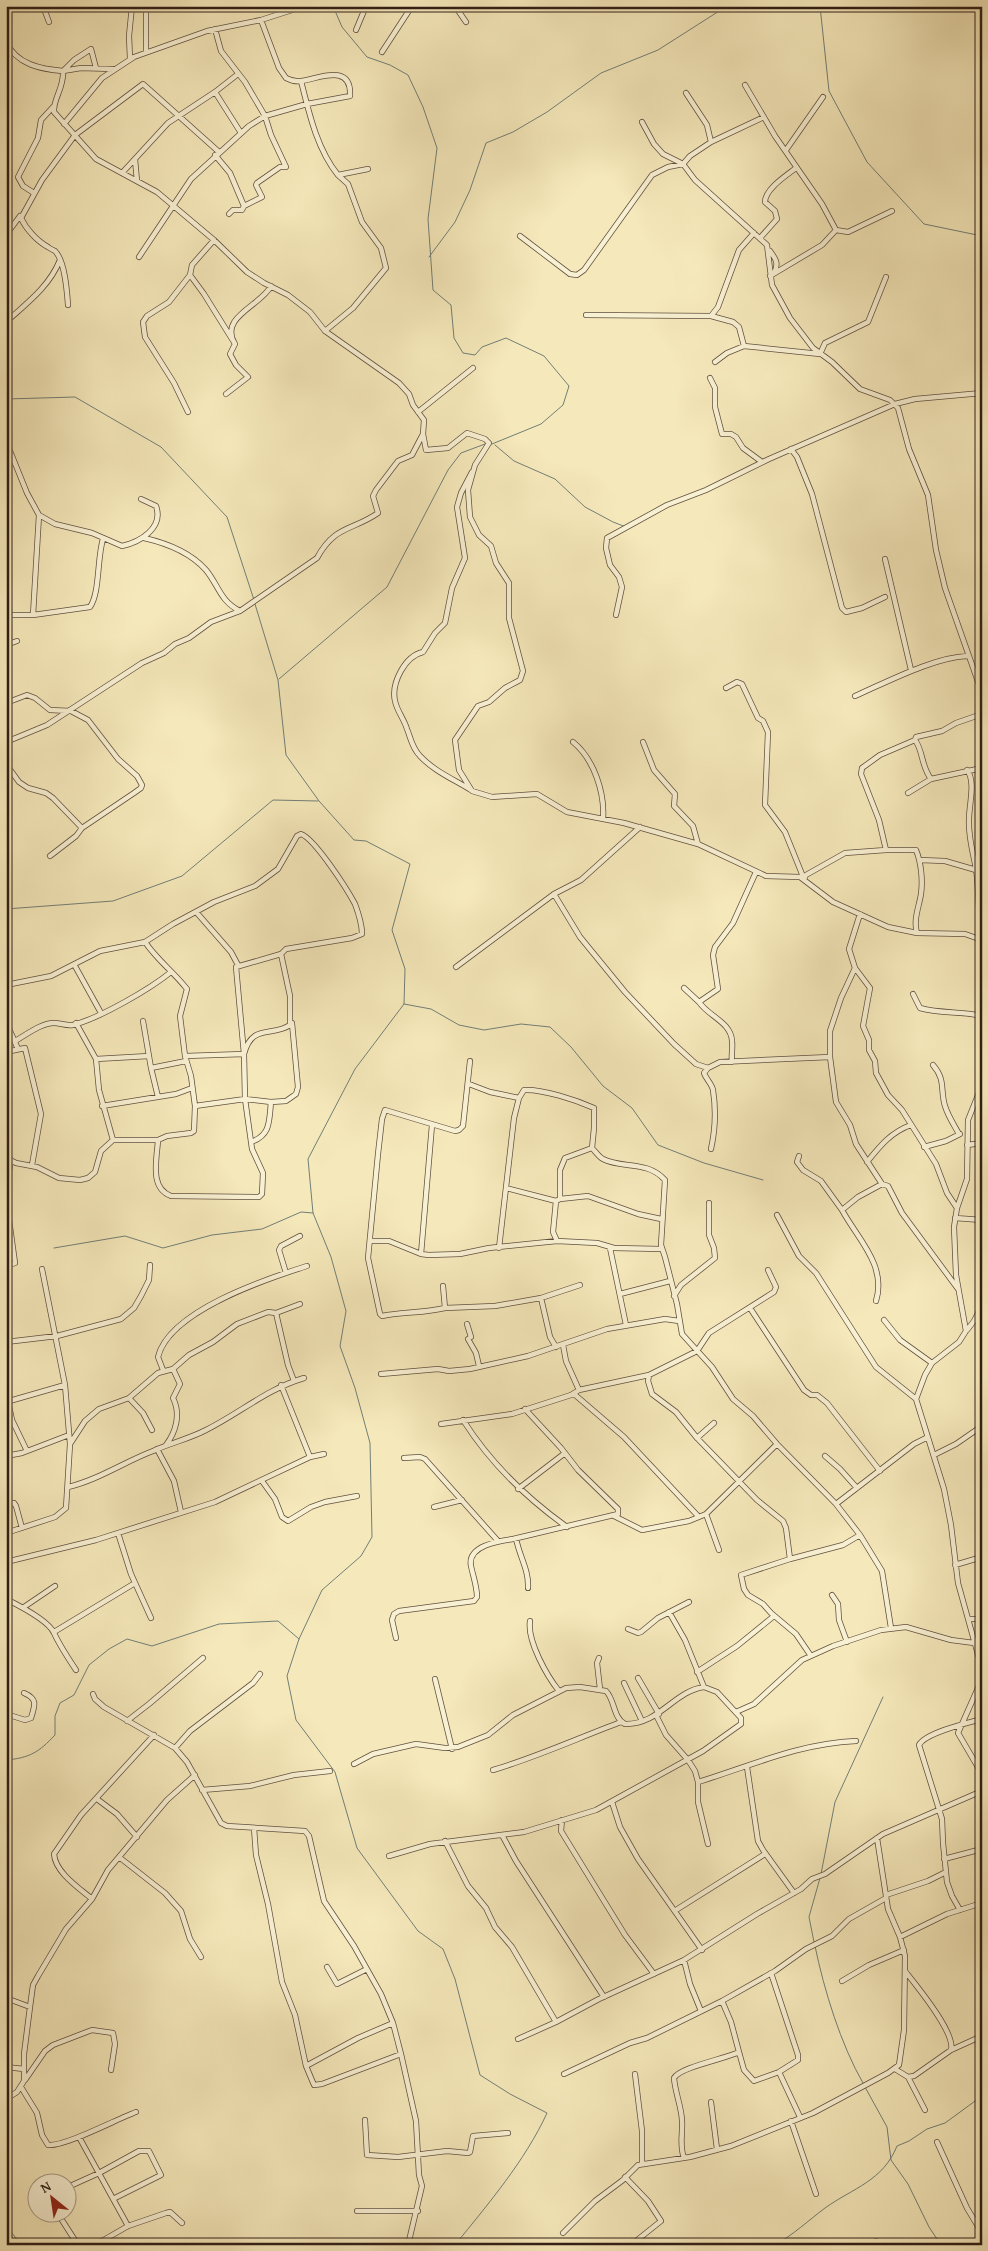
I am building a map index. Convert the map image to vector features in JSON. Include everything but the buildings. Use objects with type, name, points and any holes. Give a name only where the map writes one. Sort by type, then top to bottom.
[{"type":"street","points":[[43,6],[49,22]]},
{"type":"street","points":[[130,59],[129,36],[132,6]]},
{"type":"street","points":[[146,6],[146,52]]},
{"type":"street","points":[[356,30],[366,6]]},
{"type":"street","points":[[382,52],[412,6]]},
{"type":"street","points":[[455,6],[466,22]]},
{"type":"street","points":[[64,124],[106,75],[130,59],[214,29],[261,20],[292,10]]},
{"type":"street","points":[[139,257],[191,179],[217,153],[241,133],[265,116],[307,104],[350,96],[348,82],[344,78],[324,75],[301,81],[290,80],[281,74],[261,20]]},
{"type":"street","points":[[214,29],[222,51],[245,82],[265,116],[271,135],[286,167],[280,167],[256,185],[262,197],[244,206],[242,210],[233,210],[229,214]]},
{"type":"street","points":[[6,42],[14,54],[38,69],[63,71],[81,68],[113,69]]},
{"type":"street","points":[[34,193],[23,186],[18,177],[38,138],[41,120],[53,107],[64,83],[63,71],[74,60],[91,49],[96,68]]},
{"type":"street","points":[[105,68],[106,75]]},
{"type":"street","points":[[122,174],[162,128],[238,74]]},
{"type":"street","points":[[301,81],[319,143],[338,175],[348,184],[362,222],[381,248],[386,268],[353,308],[325,331]]},
{"type":"street","points":[[6,235],[75,134],[143,84],[217,153],[230,173],[244,206]]},
{"type":"street","points":[[745,85],[796,168],[822,204],[836,230]]},
{"type":"street","points":[[215,92],[241,133]]},
{"type":"street","points":[[686,93],[707,125],[712,142]]},
{"type":"street","points":[[786,150],[823,97]]},
{"type":"street","points":[[53,107],[54,112],[75,134],[92,156],[157,192],[214,240],[239,266],[284,292],[300,304],[325,331],[399,383],[409,394],[424,420],[423,434],[426,450],[448,448],[467,433],[485,439],[489,443],[474,471],[468,494],[470,517],[479,535],[491,546],[496,564],[509,583],[508,618],[523,671],[520,680],[505,688],[489,702],[478,706],[455,740],[459,770],[472,791]]},
{"type":"street","points":[[520,236],[570,274],[577,275],[584,270],[652,175],[684,164],[690,156],[712,142],[764,117]]},
{"type":"street","points":[[642,122],[654,144],[663,154],[684,164],[695,180],[760,238],[777,262],[772,274]]},
{"type":"street","points":[[135,159],[137,180]]},
{"type":"street","points":[[760,238],[777,219],[775,211],[765,202],[767,194],[778,181],[796,168]]},
{"type":"street","points":[[338,175],[368,169]]},
{"type":"street","points":[[836,230],[848,232],[892,211]]},
{"type":"street","points":[[21,214],[23,222],[31,232],[54,251],[60,259],[67,286],[68,305]]},
{"type":"street","points":[[772,274],[822,245],[836,230]]},
{"type":"street","points":[[711,316],[718,307],[739,250],[754,233]]},
{"type":"street","points":[[188,412],[174,383],[144,337],[143,322],[147,316],[169,302],[190,274],[192,265],[214,240]]},
{"type":"street","points":[[769,250],[774,289],[790,318],[813,348],[832,362],[860,389],[895,404],[909,450],[928,495],[936,550],[945,588],[982,693]]},
{"type":"street","points":[[6,322],[43,289],[54,275],[60,259]]},
{"type":"street","points":[[190,274],[233,340]]},
{"type":"street","points":[[820,354],[825,343],[868,322],[886,278]]},
{"type":"street","points":[[226,394],[248,377],[236,365],[230,354],[235,344],[233,340],[233,326],[238,316],[264,296],[271,286]]},
{"type":"street","points":[[586,315],[711,316],[733,322],[738,327],[744,346]]},
{"type":"street","points":[[716,362],[727,353],[744,346],[820,354]]},
{"type":"street","points":[[418,412],[473,368]]},
{"type":"street","points":[[710,378],[716,388],[715,407],[722,434],[731,434],[743,448],[762,462]]},
{"type":"street","points":[[616,615],[622,587],[619,577],[610,565],[606,548],[607,538],[667,505],[706,490],[762,462],[895,404],[915,399],[982,393]]},
{"type":"street","points":[[6,742],[47,725],[142,663],[164,653],[211,622],[240,611],[317,558],[322,547],[339,532],[354,524],[360,524],[378,513],[373,496],[376,490],[398,461],[412,455],[423,434]]},
{"type":"street","points":[[6,441],[39,515],[33,615]]},
{"type":"street","points":[[791,450],[797,457],[812,494],[842,608],[846,612],[852,611],[884,597]]},
{"type":"street","points":[[474,471],[469,476],[457,507],[465,558],[452,588],[445,623],[435,633],[423,652],[416,654],[407,662],[395,682],[394,699],[407,727],[412,746],[419,755],[434,768],[472,791],[492,797],[537,794],[567,812],[640,827],[698,844],[766,876],[804,879]]},
{"type":"street","points":[[39,515],[56,524],[92,533],[122,546],[144,538],[152,531],[158,509],[151,502],[141,499]]},
{"type":"street","points":[[144,538],[176,548],[192,558],[206,570],[228,605],[240,611]]},
{"type":"street","points":[[6,615],[33,615],[90,607],[95,599],[103,539]]},
{"type":"street","points":[[885,559],[911,670]]},
{"type":"street","points":[[6,645],[17,640]]},
{"type":"street","points":[[855,696],[911,670],[952,658],[968,656]]},
{"type":"street","points":[[726,688],[737,682],[742,684],[758,718],[763,721],[768,732],[765,805],[785,832],[804,879],[833,902],[888,927],[917,933],[965,934],[982,940]]},
{"type":"street","points":[[6,703],[27,695],[35,698],[50,710],[71,711],[88,720],[118,759],[137,776],[142,785],[134,793],[82,828],[76,836],[50,856]]},
{"type":"street","points":[[886,850],[879,820],[861,774],[862,768],[880,754],[915,740],[916,737],[942,731],[956,723],[982,714]]},
{"type":"street","points":[[915,740],[919,745],[924,770],[931,779]]},
{"type":"street","points":[[573,742],[582,750],[601,788],[603,819]]},
{"type":"street","points":[[643,742],[654,770],[675,794],[674,806],[693,826],[698,844]]},
{"type":"street","points":[[6,764],[20,782],[28,788],[46,793],[54,798],[82,828]]},
{"type":"street","points":[[908,793],[931,779],[982,768]]},
{"type":"street","points":[[966,770],[970,774],[970,845],[976,870],[979,908],[982,911]]},
{"type":"street","points":[[456,967],[554,894],[581,880],[640,827]]},
{"type":"street","points":[[6,985],[43,979],[75,966],[100,951],[146,942],[172,924],[197,913],[214,902],[244,892],[264,881],[278,869],[297,836],[301,834],[307,836],[330,866],[354,904],[362,934],[352,938],[286,949],[281,954],[238,965],[235,971],[251,1142],[252,1149],[263,1173],[262,1194],[258,1198],[171,1196],[159,1189],[156,1179],[158,1140]]},
{"type":"street","points":[[804,879],[806,875],[845,853],[916,850],[920,860],[921,892],[915,926],[917,933]]},
{"type":"street","points":[[920,860],[945,861],[976,870]]},
{"type":"street","points":[[699,1002],[718,989],[713,955],[716,947],[733,923],[756,872]]},
{"type":"street","points":[[554,894],[580,937],[625,992],[674,1044],[696,1064],[708,1068]]},
{"type":"street","points":[[197,913],[231,952],[238,965]]},
{"type":"street","points":[[860,914],[848,952],[855,968],[870,988],[863,1026],[869,1040],[869,1050],[875,1061],[876,1073],[888,1095],[902,1110],[936,1164],[947,1193],[958,1208]]},
{"type":"street","points":[[6,1188],[9,1159],[32,1165],[67,1180],[88,1178],[99,1165],[101,1150],[113,1140],[158,1140],[167,1136],[191,1133],[196,1126],[195,1106],[180,1016],[186,989],[156,958],[146,942]]},
{"type":"street","points":[[195,1106],[246,1099],[270,1102],[286,1101],[296,1094],[298,1087],[287,975],[281,954]]},
{"type":"street","points":[[75,966],[101,1013]]},
{"type":"street","points":[[855,968],[841,998],[830,1031],[830,1057],[836,1102],[850,1125],[856,1144],[867,1162],[882,1184],[888,1186],[902,1213],[959,1290]]},
{"type":"street","points":[[15,1041],[44,1025],[53,1023],[71,1025],[101,1013],[157,984],[171,972]]},
{"type":"street","points":[[684,988],[724,1025],[730,1033],[732,1062]]},
{"type":"street","points":[[913,994],[920,1008],[982,1016]]},
{"type":"street","points":[[143,1021],[158,1096]]},
{"type":"street","points":[[6,1022],[18,1049]]},
{"type":"street","points":[[244,1054],[246,1046],[252,1038],[266,1031],[287,1027],[292,1022]]},
{"type":"street","points":[[76,1023],[96,1059],[102,1106],[113,1140]]},
{"type":"street","points":[[6,1052],[25,1048],[41,1114],[32,1165]]},
{"type":"street","points":[[151,1068],[186,1058],[244,1054]]},
{"type":"street","points":[[96,1059],[149,1056]]},
{"type":"street","points":[[711,1149],[714,1123],[713,1088],[704,1073],[708,1068],[720,1062],[830,1057]]},
{"type":"street","points":[[470,1061],[469,1084],[461,1128],[455,1131],[385,1110],[382,1119],[378,1154],[369,1270],[382,1316],[408,1312],[427,1312],[445,1308],[495,1306],[541,1298],[580,1285]]},
{"type":"street","points":[[933,1065],[940,1073],[944,1090],[944,1104],[959,1134]]},
{"type":"street","points":[[469,1084],[490,1092],[519,1098]]},
{"type":"street","points":[[966,1331],[955,1264],[955,1218],[967,1179],[966,1132],[971,1110],[982,1085]]},
{"type":"street","points":[[102,1106],[176,1094],[192,1088]]},
{"type":"street","points":[[499,1248],[514,1118],[519,1098],[524,1090],[549,1094],[594,1108],[592,1148]]},
{"type":"street","points":[[251,1142],[264,1137],[269,1130],[270,1102]]},
{"type":"street","points":[[420,1254],[432,1125]]},
{"type":"street","points":[[867,1162],[882,1142],[896,1131],[911,1125]]},
{"type":"street","points":[[924,1147],[946,1141],[966,1132]]},
{"type":"street","points":[[967,1144],[982,1143]]},
{"type":"street","points":[[557,1241],[553,1232],[560,1170],[565,1158],[592,1148]]},
{"type":"street","points":[[592,1148],[604,1159],[659,1173],[665,1180],[666,1188],[660,1240],[682,1334],[712,1367],[734,1399],[753,1416],[777,1444],[836,1504],[860,1535],[882,1571],[891,1628]]},
{"type":"street","points":[[799,1156],[798,1162],[801,1168],[821,1181],[869,1251],[878,1276],[879,1289],[876,1301]]},
{"type":"street","points":[[842,1210],[858,1197],[882,1184]]},
{"type":"street","points":[[506,1188],[558,1200],[588,1196],[638,1214],[661,1219]]},
{"type":"street","points":[[6,1198],[16,1260],[15,1263],[6,1266]]},
{"type":"street","points":[[674,1296],[681,1285],[714,1258],[714,1248],[709,1235],[709,1203]]},
{"type":"street","points":[[777,1215],[799,1256],[813,1269],[876,1367],[916,1399],[950,1516],[956,1566],[982,1669]]},
{"type":"street","points":[[955,1218],[982,1220]]},
{"type":"street","points":[[286,1273],[279,1250],[280,1246],[300,1236]]},
{"type":"street","points":[[371,1241],[389,1241],[420,1254],[460,1254],[557,1241],[596,1243],[610,1248],[662,1249]]},
{"type":"street","points":[[610,1248],[626,1325]]},
{"type":"street","points":[[6,1342],[57,1336],[121,1319],[129,1314],[141,1296],[149,1280],[150,1265]]},
{"type":"street","points":[[163,1370],[159,1361],[159,1352],[179,1327],[188,1320],[225,1297],[307,1266]]},
{"type":"street","points":[[6,1533],[62,1513],[66,1508],[70,1444],[66,1385],[42,1269]]},
{"type":"street","points":[[441,1424],[498,1417],[576,1392],[649,1375],[697,1351],[709,1334],[776,1290],[768,1270]]},
{"type":"street","points":[[620,1294],[670,1282]]},
{"type":"street","points":[[443,1286],[445,1308]]},
{"type":"street","points":[[541,1298],[550,1337],[556,1347]]},
{"type":"street","points":[[70,1444],[92,1415],[114,1402],[129,1398],[163,1370],[173,1368],[189,1355],[213,1342],[237,1324],[268,1312],[276,1313],[300,1304]]},
{"type":"street","points":[[916,1399],[925,1375],[932,1363],[958,1342],[974,1321],[982,1305]]},
{"type":"street","points":[[750,1308],[804,1390],[811,1396],[817,1395],[827,1403],[880,1471]]},
{"type":"street","points":[[276,1313],[288,1365],[294,1381]]},
{"type":"street","points":[[381,1374],[438,1369],[449,1371],[479,1366],[523,1357],[563,1345],[593,1332],[665,1319],[679,1321]]},
{"type":"street","points":[[884,1320],[900,1340],[932,1363]]},
{"type":"street","points":[[467,1324],[471,1337],[468,1339],[476,1353],[479,1366]]},
{"type":"street","points":[[563,1345],[576,1392],[624,1437],[698,1516]]},
{"type":"street","points":[[166,1446],[173,1436],[177,1406],[173,1398],[180,1384],[173,1368]]},
{"type":"street","points":[[649,1375],[648,1381],[652,1394],[676,1412],[697,1438],[740,1481],[756,1500],[785,1524],[790,1558]]},
{"type":"street","points":[[68,1487],[91,1481],[157,1449],[206,1431],[282,1385],[304,1378]]},
{"type":"street","points":[[27,1451],[12,1420],[7,1401],[66,1385]]},
{"type":"street","points":[[282,1385],[310,1457]]},
{"type":"street","points":[[129,1398],[143,1413],[152,1430]]},
{"type":"street","points":[[525,1409],[578,1470],[620,1511],[631,1525]]},
{"type":"street","points":[[463,1420],[477,1443],[518,1488],[540,1508],[567,1527]]},
{"type":"street","points":[[697,1438],[714,1423]]},
{"type":"street","points":[[934,1456],[982,1426]]},
{"type":"street","points":[[6,1456],[27,1451],[69,1435]]},
{"type":"street","points":[[836,1504],[914,1444],[928,1437]]},
{"type":"street","points":[[614,1516],[631,1525],[647,1529],[689,1521],[706,1514],[777,1444]]},
{"type":"street","points":[[157,1449],[174,1481],[181,1512]]},
{"type":"street","points":[[518,1488],[564,1453]]},
{"type":"street","points":[[6,1562],[71,1547],[231,1496],[278,1471],[310,1457],[324,1454]]},
{"type":"street","points":[[825,1456],[857,1488]]},
{"type":"street","points":[[404,1458],[422,1457],[498,1541]]},
{"type":"street","points":[[262,1481],[275,1499],[282,1517],[288,1521],[311,1507],[325,1502],[357,1496]]},
{"type":"street","points":[[434,1507],[462,1500]]},
{"type":"street","points":[[6,1504],[14,1503],[22,1528]]},
{"type":"street","points":[[396,1638],[392,1620],[394,1614],[399,1611],[474,1601],[477,1597],[477,1590],[470,1563],[473,1553],[498,1541],[614,1516],[620,1511]]},
{"type":"street","points":[[706,1514],[719,1550]]},
{"type":"street","points":[[118,1533],[135,1584],[151,1618]]},
{"type":"street","points":[[811,1656],[796,1634],[763,1604],[748,1595],[744,1589],[741,1575],[790,1558],[843,1545],[860,1535]]},
{"type":"street","points":[[516,1538],[518,1551],[526,1567],[528,1588]]},
{"type":"street","points":[[956,1566],[982,1558]]},
{"type":"street","points":[[54,1632],[135,1584]]},
{"type":"street","points":[[24,1607],[55,1586]]},
{"type":"street","points":[[832,1594],[838,1604],[839,1620],[848,1642]]},
{"type":"street","points":[[6,1599],[24,1607],[54,1632],[59,1645],[76,1670]]},
{"type":"street","points":[[628,1629],[638,1633],[641,1632],[669,1612],[689,1602]]},
{"type":"street","points":[[669,1612],[684,1640],[704,1687]]},
{"type":"street","points":[[697,1672],[737,1646],[774,1616]]},
{"type":"street","points":[[968,1619],[982,1619]]},
{"type":"street","points":[[530,1621],[530,1632],[544,1670],[559,1691]]},
{"type":"street","points":[[736,1712],[754,1704],[789,1671],[811,1656],[891,1628],[906,1627],[950,1640],[974,1643]]},
{"type":"street","points":[[127,1721],[202,1658]]},
{"type":"street","points":[[599,1658],[597,1663],[600,1689]]},
{"type":"street","points":[[174,1748],[190,1731],[254,1683],[260,1674]]},
{"type":"street","points":[[638,1678],[658,1715],[666,1735],[695,1771],[698,1782],[698,1802],[708,1844]]},
{"type":"street","points":[[435,1679],[452,1749]]},
{"type":"street","points":[[982,1679],[958,1733],[960,1740],[982,1774]]},
{"type":"street","points":[[624,1683],[642,1721]]},
{"type":"street","points":[[354,1764],[373,1754],[416,1744],[452,1749],[488,1735],[513,1715],[559,1691],[574,1686],[600,1689],[609,1694],[621,1722]]},
{"type":"street","points":[[389,1856],[445,1841],[524,1832],[612,1802],[639,1785],[688,1760],[741,1724],[741,1718],[717,1692],[704,1687],[688,1692],[658,1715],[630,1724],[621,1722],[531,1758],[493,1770]]},
{"type":"street","points":[[6,1714],[25,1720],[31,1718],[34,1700],[24,1693]]},
{"type":"street","points":[[93,1694],[95,1699],[104,1707],[174,1748],[188,1762],[221,1823],[226,1826],[305,1831],[309,1836],[324,1901],[382,1994],[401,2054],[416,2121],[419,2175],[422,2186],[418,2211],[408,2245]]},
{"type":"street","points":[[960,1910],[950,1890],[944,1859],[942,1819],[919,1745],[921,1741],[982,1718]]},
{"type":"street","points":[[92,1899],[65,1874],[55,1860],[54,1854],[67,1833],[154,1735]]},
{"type":"street","points":[[698,1782],[747,1767],[792,1750],[856,1741]]},
{"type":"street","points":[[747,1767],[758,1841],[765,1854],[794,1893]]},
{"type":"street","points":[[202,1790],[250,1786],[294,1774],[330,1770]]},
{"type":"street","points":[[24,2081],[30,2007],[33,1985],[38,1976],[66,1929],[92,1899],[108,1870],[172,1794],[195,1774]]},
{"type":"street","points":[[518,2039],[684,1960],[794,1893],[877,1838],[982,1790]]},
{"type":"street","points":[[97,1799],[117,1814],[137,1837]]},
{"type":"street","points":[[612,1802],[620,1827],[648,1874],[670,1905],[676,1910],[702,1950]]},
{"type":"street","points":[[562,1820],[561,1831],[625,1935],[654,1974]]},
{"type":"street","points":[[254,1828],[256,1855],[268,1904],[282,1982],[295,2015],[306,2066],[311,2080],[317,2086],[401,2054]]},
{"type":"street","points":[[502,1836],[516,1861],[604,1997]]},
{"type":"street","points":[[563,2232],[634,2168],[642,2164],[684,2158],[731,2146],[813,2113],[894,2069],[901,2058],[904,2030],[904,1950],[890,1916],[877,1838]]},
{"type":"street","points":[[445,1841],[468,1886],[489,1913],[495,1927],[512,1947],[556,2022]]},
{"type":"street","points":[[944,1859],[982,1849]]},
{"type":"street","points":[[676,1910],[765,1854]]},
{"type":"street","points":[[119,1857],[165,1893],[181,1911],[190,1939],[202,1957]]},
{"type":"street","points":[[564,2074],[722,2001],[832,1936],[849,1919],[886,1896],[928,1882],[946,1872]]},
{"type":"street","points":[[900,1938],[937,1918],[982,1903]]},
{"type":"street","points":[[842,1981],[869,1965],[904,1950]]},
{"type":"street","points":[[684,1960],[690,1984],[701,2011]]},
{"type":"street","points":[[327,1967],[338,1984],[367,1969]]},
{"type":"street","points":[[905,1970],[937,2014],[951,2042],[951,2050]]},
{"type":"street","points":[[722,2001],[731,2022],[744,2070],[754,2081],[779,2072],[798,2060],[798,2055],[770,1973]]},
{"type":"street","points":[[6,1998],[30,2007]]},
{"type":"street","points":[[306,2066],[358,2038],[393,2024]]},
{"type":"street","points":[[6,2099],[21,2087],[45,2051],[53,2045],[92,2030],[113,2033],[115,2044],[111,2070]]},
{"type":"street","points":[[908,2077],[918,2074],[951,2050],[982,2036]]},
{"type":"street","points":[[684,2158],[680,2145],[682,2122],[675,2091],[675,2075],[739,2052]]},
{"type":"street","points":[[6,2067],[24,2069]]},
{"type":"street","points":[[894,2069],[908,2077],[925,2110]]},
{"type":"street","points":[[779,2072],[800,2118]]},
{"type":"street","points":[[635,2074],[642,2131],[642,2164]]},
{"type":"street","points":[[21,2087],[37,2114],[42,2135],[48,2145],[53,2146],[79,2137],[136,2112]]},
{"type":"street","points":[[712,2102],[717,2149]]},
{"type":"street","points":[[365,2120],[367,2155],[398,2157],[447,2151],[468,2153],[470,2152],[473,2136],[508,2133]]},
{"type":"street","points":[[791,2121],[816,2194]]},
{"type":"street","points":[[79,2137],[128,2226]]},
{"type":"street","points":[[937,2142],[967,2208],[982,2233]]},
{"type":"street","points":[[78,2183],[100,2173],[139,2151],[149,2151],[161,2174],[158,2178],[113,2199]]},
{"type":"street","points":[[625,2178],[648,2201],[661,2221],[630,2245]]},
{"type":"street","points":[[357,2211],[418,2211]]},
{"type":"street","points":[[94,2245],[103,2243],[128,2226],[170,2212],[182,2223]]},
{"type":"street","points":[[64,2224],[78,2245]]},
{"type":"street","points":[[864,2245],[876,2241],[886,2245]]},
{"type":"waterway","points":[[333,6],[342,27],[367,57],[390,65],[408,75],[423,107],[437,148],[428,219],[433,290],[451,305],[454,338],[463,353],[475,355],[482,347],[506,338],[544,356],[569,386],[563,405],[541,424],[492,444]]},
{"type":"waterway","points":[[429,257],[455,222],[470,190],[486,143],[513,132],[547,112],[601,73],[658,50],[727,6]]},
{"type":"waterway","points":[[820,6],[829,91],[867,162],[924,224],[982,236]]},
{"type":"waterway","points":[[6,399],[75,397],[161,447],[227,517],[254,600]]},
{"type":"waterway","points":[[279,679],[387,587],[448,470],[461,453],[485,444]]},
{"type":"waterway","points":[[495,445],[514,461],[555,479],[585,507],[626,527]]},
{"type":"waterway","points":[[255,604],[278,680],[286,755],[319,801],[354,840],[366,841],[410,864],[392,930],[405,969],[404,1004],[355,1069],[308,1159],[313,1213],[331,1257],[346,1311],[340,1346],[355,1388],[370,1443],[372,1537],[361,1556],[322,1590],[299,1639],[287,1676],[296,1720],[335,1772],[357,1848],[418,1931],[443,1949],[455,1979],[480,2075],[510,2094],[547,2113],[517,2165],[455,2245]]},
{"type":"waterway","points":[[6,909],[113,901],[182,876],[273,800],[318,801]]},
{"type":"waterway","points":[[404,1004],[431,1009],[459,1025],[484,1030],[521,1024],[550,1027],[571,1047],[603,1086],[632,1108],[658,1145],[704,1163],[763,1180]]},
{"type":"waterway","points":[[54,1248],[125,1236],[163,1248],[212,1235],[262,1229],[301,1212],[313,1213]]},
{"type":"waterway","points":[[6,1760],[28,1756],[39,1750],[49,1741],[55,1735],[55,1716],[60,1703],[74,1695],[89,1665],[109,1649],[127,1639],[152,1646],[219,1624],[278,1621],[299,1639]]},
{"type":"waterway","points":[[821,1874],[835,1802],[883,1697]]},
{"type":"waterway","points":[[814,1942],[809,1917],[820,1878]]},
{"type":"waterway","points":[[815,1946],[834,2017],[847,2052],[863,2083]]},
{"type":"waterway","points":[[865,2087],[887,2127],[891,2160],[908,2184],[929,2227],[941,2245]]},
{"type":"waterway","points":[[775,2245],[825,2208],[875,2176],[884,2168],[897,2146],[909,2141],[927,2129],[945,2123],[982,2096]]},
{"type":"waterway","points":[[6,2225],[21,2245]]}]
